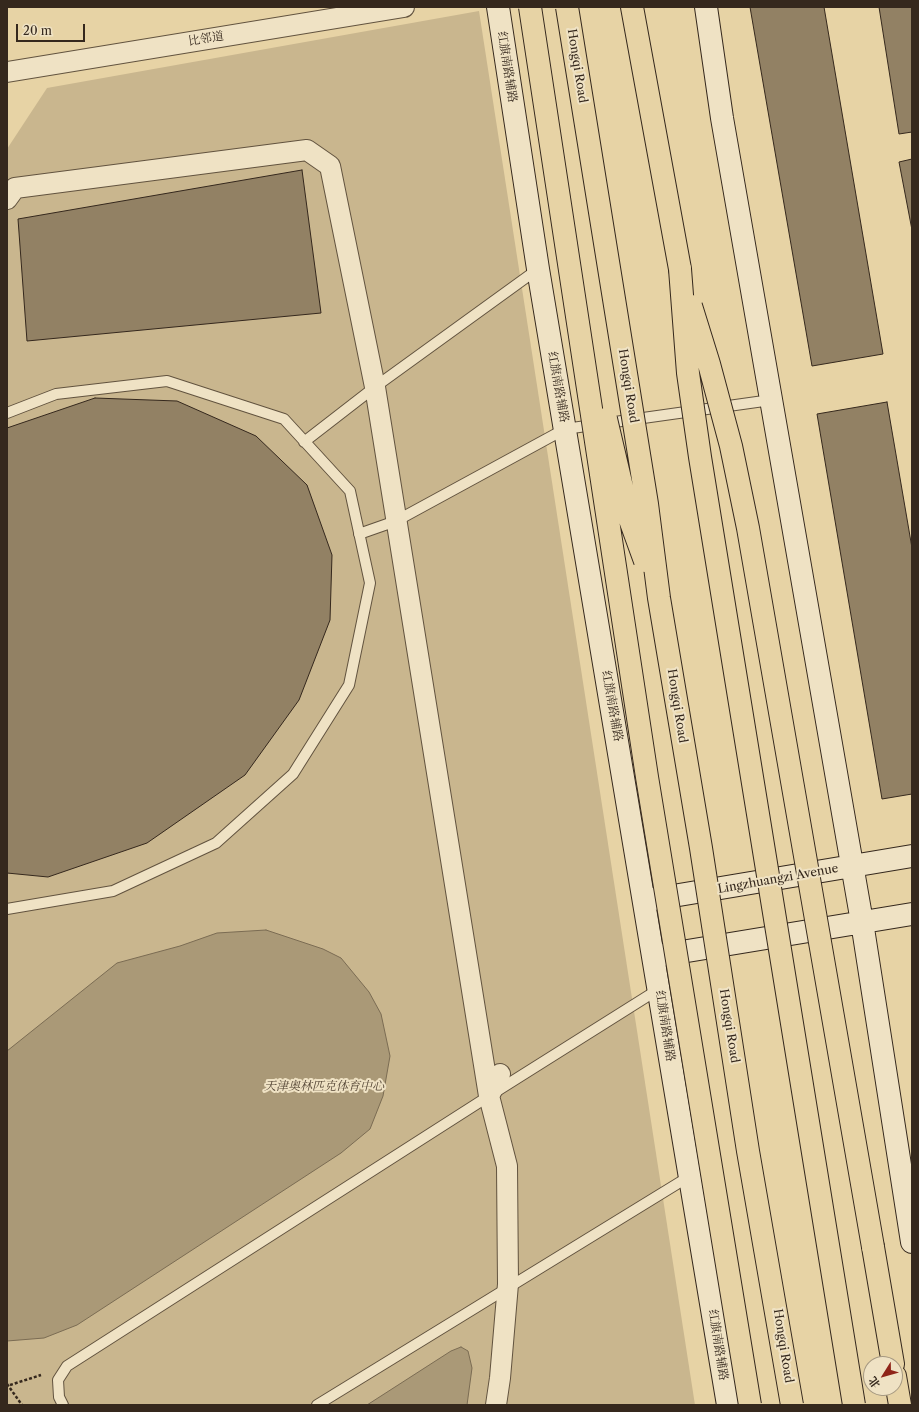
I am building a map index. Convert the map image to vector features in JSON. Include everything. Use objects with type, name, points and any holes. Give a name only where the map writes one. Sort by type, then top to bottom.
[{"type":"highway","points":[[530,7],[647,777],[750,1405]]},
{"type":"highway","name":"Hongqi Road","points":[[567,7],[646,504],[659,598],[701,848],[748,1151],[792,1405]]},
{"type":"highway","points":[[632,7],[680,269],[688,373],[700,457],[854,1405]]},
{"type":"highway","points":[[680,269],[709,364],[729,438],[748,528],[892,1356]]},
{"type":"highway","points":[[578,320],[598,382],[629,516],[659,598]]},
{"type":"main road","name":"红旗南路辅路","points":[[498,7],[538,269],[728,1405]]},
{"type":"main road","points":[[706,7],[722,118],[862,922],[912,1242]]},
{"type":"main road","name":"Lingzhuangzi Avenue","points":[[644,901],[912,856]]},
{"type":"main road","points":[[654,956],[912,914]]},
{"type":"street","name":"比邻道","points":[[7,72],[404,7]]},
{"type":"street","points":[[7,199],[14,188],[307,150],[330,166],[375,387],[490,1096],[507,1166],[508,1284],[500,1378],[496,1405]]},
{"type":"street","points":[[490,1096],[500,1074]]},
{"type":"lane","points":[[304,442],[375,387],[538,269]]},
{"type":"lane","points":[[7,413],[56,394],[168,380],[284,419],[350,491],[370,583],[349,685],[293,774],[216,843],[210,846],[113,891],[7,909]]},
{"type":"lane","points":[[359,534],[396,521],[565,429],[771,400]]},
{"type":"lane","points":[[63,1405],[59,1397],[58,1380],[67,1366],[659,989]]},
{"type":"lane","points":[[317,1405],[690,1176]]},
{"type":"path","points":[[22,1405],[8,1385],[67,1366]]},
{"type":"green space","name":"天津奥林匹克体育中心","points":[[479,11],[695,1405],[7,1405],[7,149],[47,88]]},
{"type":"shaded area","points":[[266,930],[323,949],[341,958],[369,992],[381,1014],[390,1056],[383,1096],[370,1129],[341,1153],[77,1325],[44,1338],[7,1341],[7,1051],[117,963],[180,946],[217,933]]},
{"type":"shaded area","points":[[461,1347],[468,1351],[472,1368],[467,1405],[367,1405],[451,1351]]},
{"type":"building","points":[[750,7],[824,7],[883,354],[812,366]]},
{"type":"building","points":[[879,7],[912,7],[912,132],[899,134]]},
{"type":"building","points":[[912,159],[912,230],[899,162]]},
{"type":"building","points":[[302,170],[321,313],[27,341],[18,219]]},
{"type":"building","points":[[95,398],[177,401],[256,436],[307,485],[332,555],[330,620],[299,700],[245,775],[147,843],[48,877],[7,873],[7,428]]},
{"type":"building","points":[[887,402],[912,548],[912,794],[882,799],[817,414]]}]
